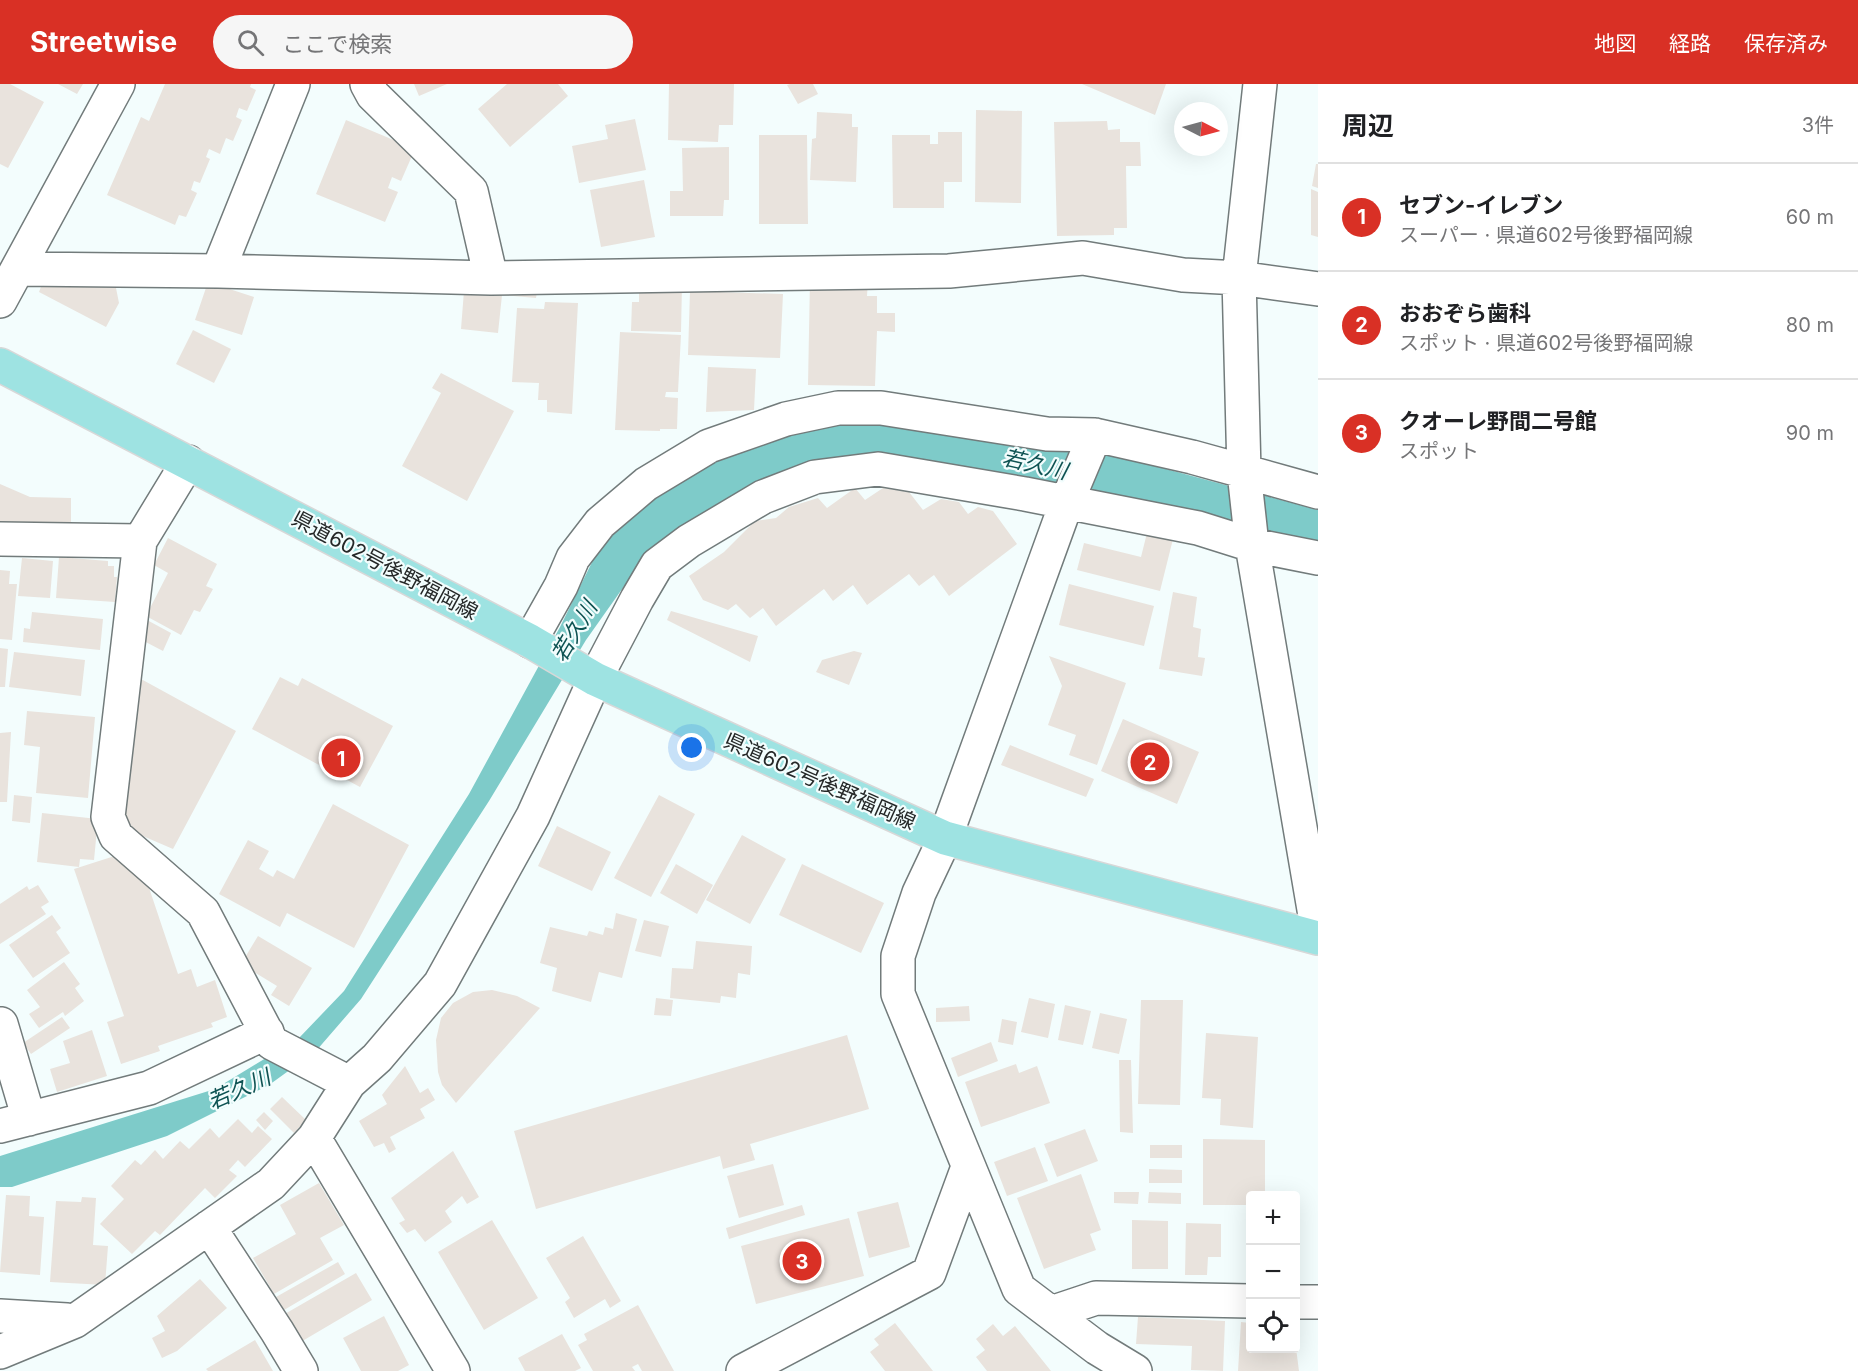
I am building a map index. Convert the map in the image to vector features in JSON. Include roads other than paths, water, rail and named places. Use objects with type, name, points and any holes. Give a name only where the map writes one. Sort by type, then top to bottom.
[{"type":"main road","name":"県道602号後野福岡線","points":[[0,364],[530,641],[595,679],[945,838],[1318,938]]},
{"type":"street","points":[[0,301],[118,84]]},
{"type":"street","points":[[218,271],[293,84]]},
{"type":"street","points":[[367,84],[373,95],[471,191],[491,278]]},
{"type":"street","points":[[1260,84],[1239,278],[1245,482],[1252,541],[1318,933]]},
{"type":"street","points":[[19,269],[491,278],[949,271],[1083,258],[1183,275],[1239,278],[1318,289]]},
{"type":"street","points":[[530,641],[561,586],[573,558],[600,523],[646,484],[709,446],[786,418],[838,408],[881,408],[1047,434],[1095,435],[1192,457],[1245,482],[1318,492]]},
{"type":"street","points":[[1095,435],[1066,504],[945,838],[919,893],[914,914],[898,956],[898,994],[1019,1289],[1097,1348],[1134,1371]]},
{"type":"street","points":[[188,462],[140,541],[108,817],[116,836],[202,912],[270,1038],[349,1083]]},
{"type":"street","points":[[0,1352],[75,1321],[271,1184],[314,1138],[349,1083],[377,1058],[440,984],[533,816],[595,679],[657,565],[689,541],[763,497],[804,481],[815,477],[878,469],[1025,494],[1066,504],[1198,528],[1318,558]]},
{"type":"street","points":[[0,539],[140,541]]},
{"type":"street","points":[[1,1024],[15,1123],[149,1088],[270,1038]]},
{"type":"street","points":[[314,1138],[453,1371]]},
{"type":"street","points":[[743,1371],[929,1273],[968,1167]]},
{"type":"street","points":[[209,1227],[278,1331],[301,1371]]},
{"type":"street","points":[[1051,1313],[1096,1298],[1246,1301]]},
{"type":"street","points":[[1300,1302],[1318,1302]]},
{"type":"street","points":[[0,1316],[75,1321]]},
{"type":"water","name":"若久川","points":[[884,419],[1114,455],[1318,510],[1318,541],[883,458],[663,545],[632,575],[586,640],[489,801],[361,999],[316,1051],[269,1085],[167,1136],[12,1187],[0,1187],[0,1156],[215,1089],[299,1038],[344,991],[469,794],[560,627],[600,546],[678,479],[748,444],[803,426]]},
{"type":"place","name":"セブン-イレブン","points":[[341,758]]},
{"type":"place","name":"おおぞら歯科","points":[[1150,762]]},
{"type":"place","name":"クオーレ野間二号館","points":[[802,1261]]}]
